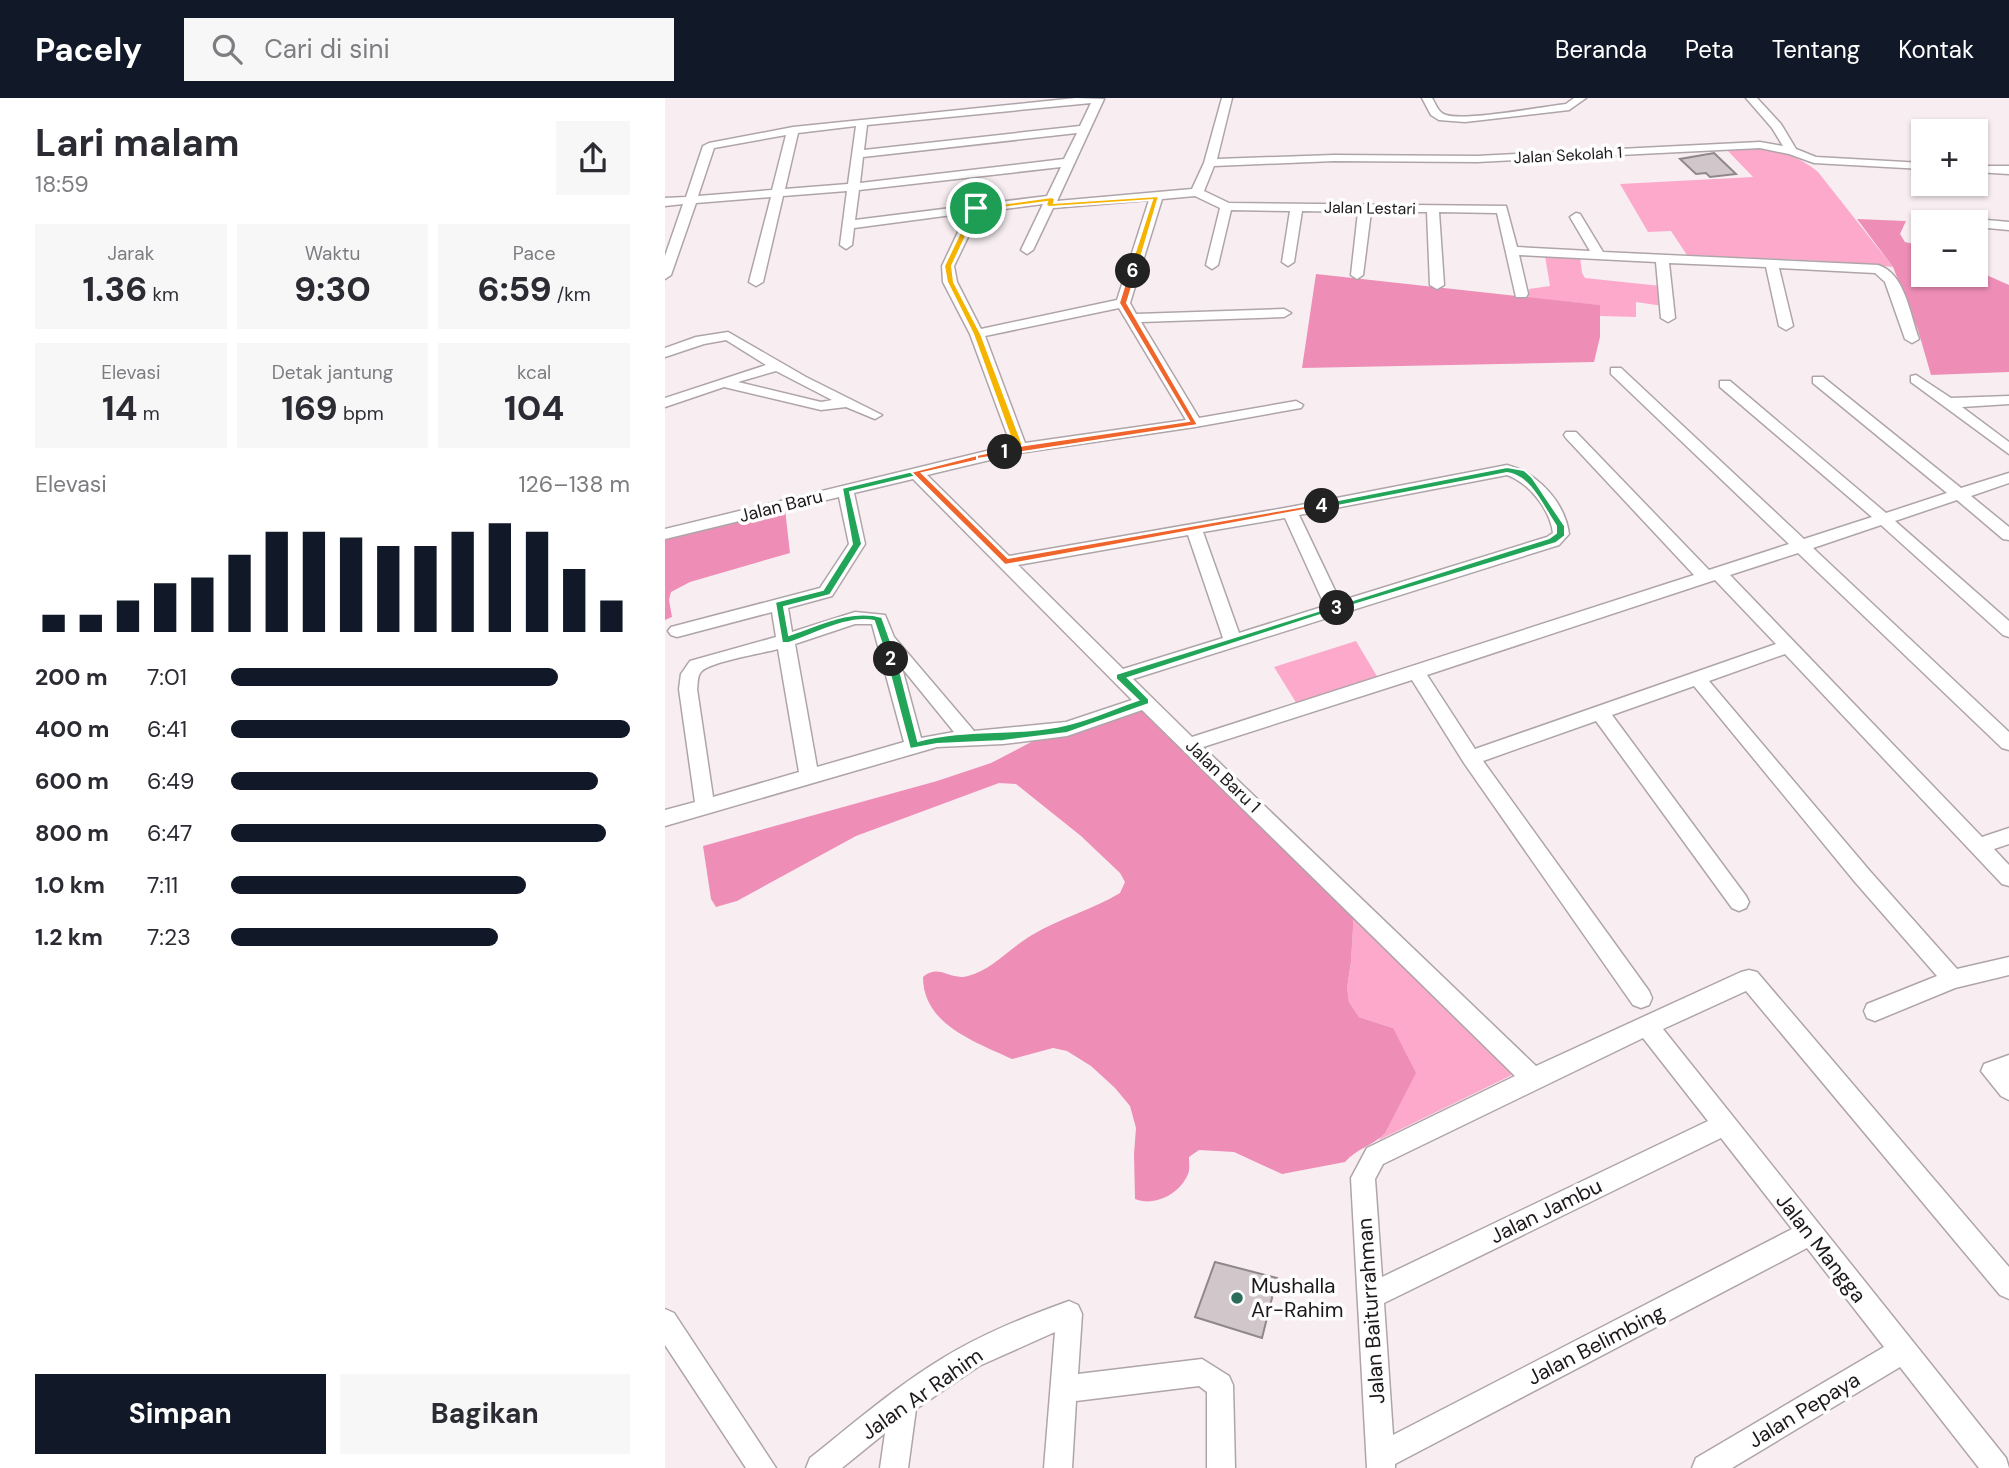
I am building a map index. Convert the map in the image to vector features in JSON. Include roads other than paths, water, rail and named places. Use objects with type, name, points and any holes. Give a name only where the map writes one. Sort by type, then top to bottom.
[{"type":"street","points":[[665,275],[709,146],[793,130],[1099,98]]},
{"type":"street","points":[[1027,250],[1099,98]]},
{"type":"street","points":[[847,225],[976,208],[1156,198],[1197,192],[1210,163],[1227,98]]},
{"type":"street","points":[[1427,98],[1435,113],[1454,119],[1569,107],[1581,98]]},
{"type":"street","points":[[1751,98],[1777,126],[1792,151]]},
{"type":"street","points":[[846,245],[862,122]]},
{"type":"street","points":[[858,154],[1085,129]]},
{"type":"street","points":[[756,282],[775,194],[793,130]]},
{"type":"street","name":"Jalan Sekolah 1","points":[[1210,163],[1334,158],[1477,159],[1761,145],[1792,151],[1814,160],[1911,165]]},
{"type":"street","points":[[665,202],[852,187],[1070,162]]},
{"type":"street","points":[[1988,169],[2009,170]]},
{"type":"street","name":"Jalan Lestari","points":[[1197,192],[1226,206],[1502,208],[1513,251]]},
{"type":"street","points":[[1123,303],[1156,198]]},
{"type":"street","points":[[1212,265],[1226,206]]},
{"type":"street","points":[[1288,262],[1297,207]]},
{"type":"street","points":[[976,208],[948,266],[957,299],[977,334],[1019,448]]},
{"type":"street","points":[[1357,275],[1365,208]]},
{"type":"street","points":[[1433,209],[1437,285]]},
{"type":"street","points":[[1576,217],[1599,255]]},
{"type":"street","points":[[1988,224],[2009,226]]},
{"type":"street","points":[[1521,293],[1513,251],[1865,267],[1887,274],[1912,338]]},
{"type":"street","points":[[1662,258],[1668,318]]},
{"type":"street","points":[[1771,262],[1786,326]]},
{"type":"street","points":[[1123,303],[1195,423]]},
{"type":"street","points":[[977,334],[1123,303]]},
{"type":"street","points":[[1134,318],[1284,313]]},
{"type":"street","points":[[665,353],[701,340],[728,336],[777,366],[875,415]]},
{"type":"street","points":[[665,403],[777,366]]},
{"type":"street","points":[[1616,371],[1804,546],[2009,743]]},
{"type":"street","points":[[1916,379],[2009,449]]},
{"type":"street","points":[[1818,380],[2009,535]]},
{"type":"street","points":[[723,383],[821,405],[848,402]]},
{"type":"street","points":[[1725,384],[1884,519],[2009,631]]},
{"type":"street","points":[[1948,403],[2009,400]]},
{"type":"street","name":"Jalan Baru","points":[[665,534],[1019,448],[1195,423],[1296,405]]},
{"type":"street","points":[[1571,435],[1714,577],[1789,646],[2009,878]]},
{"type":"street","points":[[1005,562],[1290,512],[1507,470],[1521,472],[1529,479],[1560,526],[1561,534],[1553,541],[1120,676]]},
{"type":"street","name":"Jalan Baru 1","points":[[915,472],[1146,702],[1533,1077]]},
{"type":"street","points":[[1191,744],[1714,577],[2009,478]]},
{"type":"street","points":[[677,631],[826,592],[857,544],[845,490]]},
{"type":"street","points":[[1290,512],[1335,609]]},
{"type":"street","points":[[1194,529],[1233,641]]},
{"type":"street","points":[[779,605],[809,777]]},
{"type":"street","points":[[705,807],[688,689],[690,674],[696,665],[850,618],[867,616],[879,619],[914,746]]},
{"type":"street","points":[[885,636],[970,738]]},
{"type":"street","points":[[1471,758],[1789,646]]},
{"type":"street","points":[[1416,672],[1471,758],[1641,998]]},
{"type":"street","points":[[1697,678],[1862,876],[1953,979]]},
{"type":"street","points":[[665,818],[937,740],[1067,729],[1146,702]]},
{"type":"street","points":[[1599,711],[1739,902]]},
{"type":"street","points":[[1980,846],[2009,836]]},
{"type":"street","points":[[1875,1010],[1953,979],[2009,966]]},
{"type":"street","points":[[1533,1077],[1749,979],[2009,1286]]},
{"type":"street","name":"Jalan Mangga","points":[[1647,1026],[1996,1468]]},
{"type":"street","points":[[2009,1065],[1993,1071],[2009,1089]]},
{"type":"street","name":"Jalan Baiturrahman","points":[[1381,1462],[1363,1178],[1375,1156],[1533,1077]]},
{"type":"street","name":"Jalan Jambu","points":[[1370,1296],[1723,1125]]},
{"type":"street","name":"Jalan Belimbing","points":[[1381,1462],[1811,1233]]},
{"type":"street","name":"Jalan Ar Rahim","points":[[820,1468],[903,1402],[970,1357],[1029,1328],[1069,1314],[1064,1389]]},
{"type":"street","points":[[665,1322],[762,1468]]},
{"type":"street","name":"Jalan Pepaya","points":[[1706,1468],[1902,1351]]},
{"type":"street","points":[[1058,1468],[1064,1389],[1202,1373],[1220,1385],[1221,1468]]},
{"type":"street","points":[[894,1468],[903,1402]]},
{"type":"place","name":"Mushalla Ar-Rahim","points":[[1237,1298]]}]
